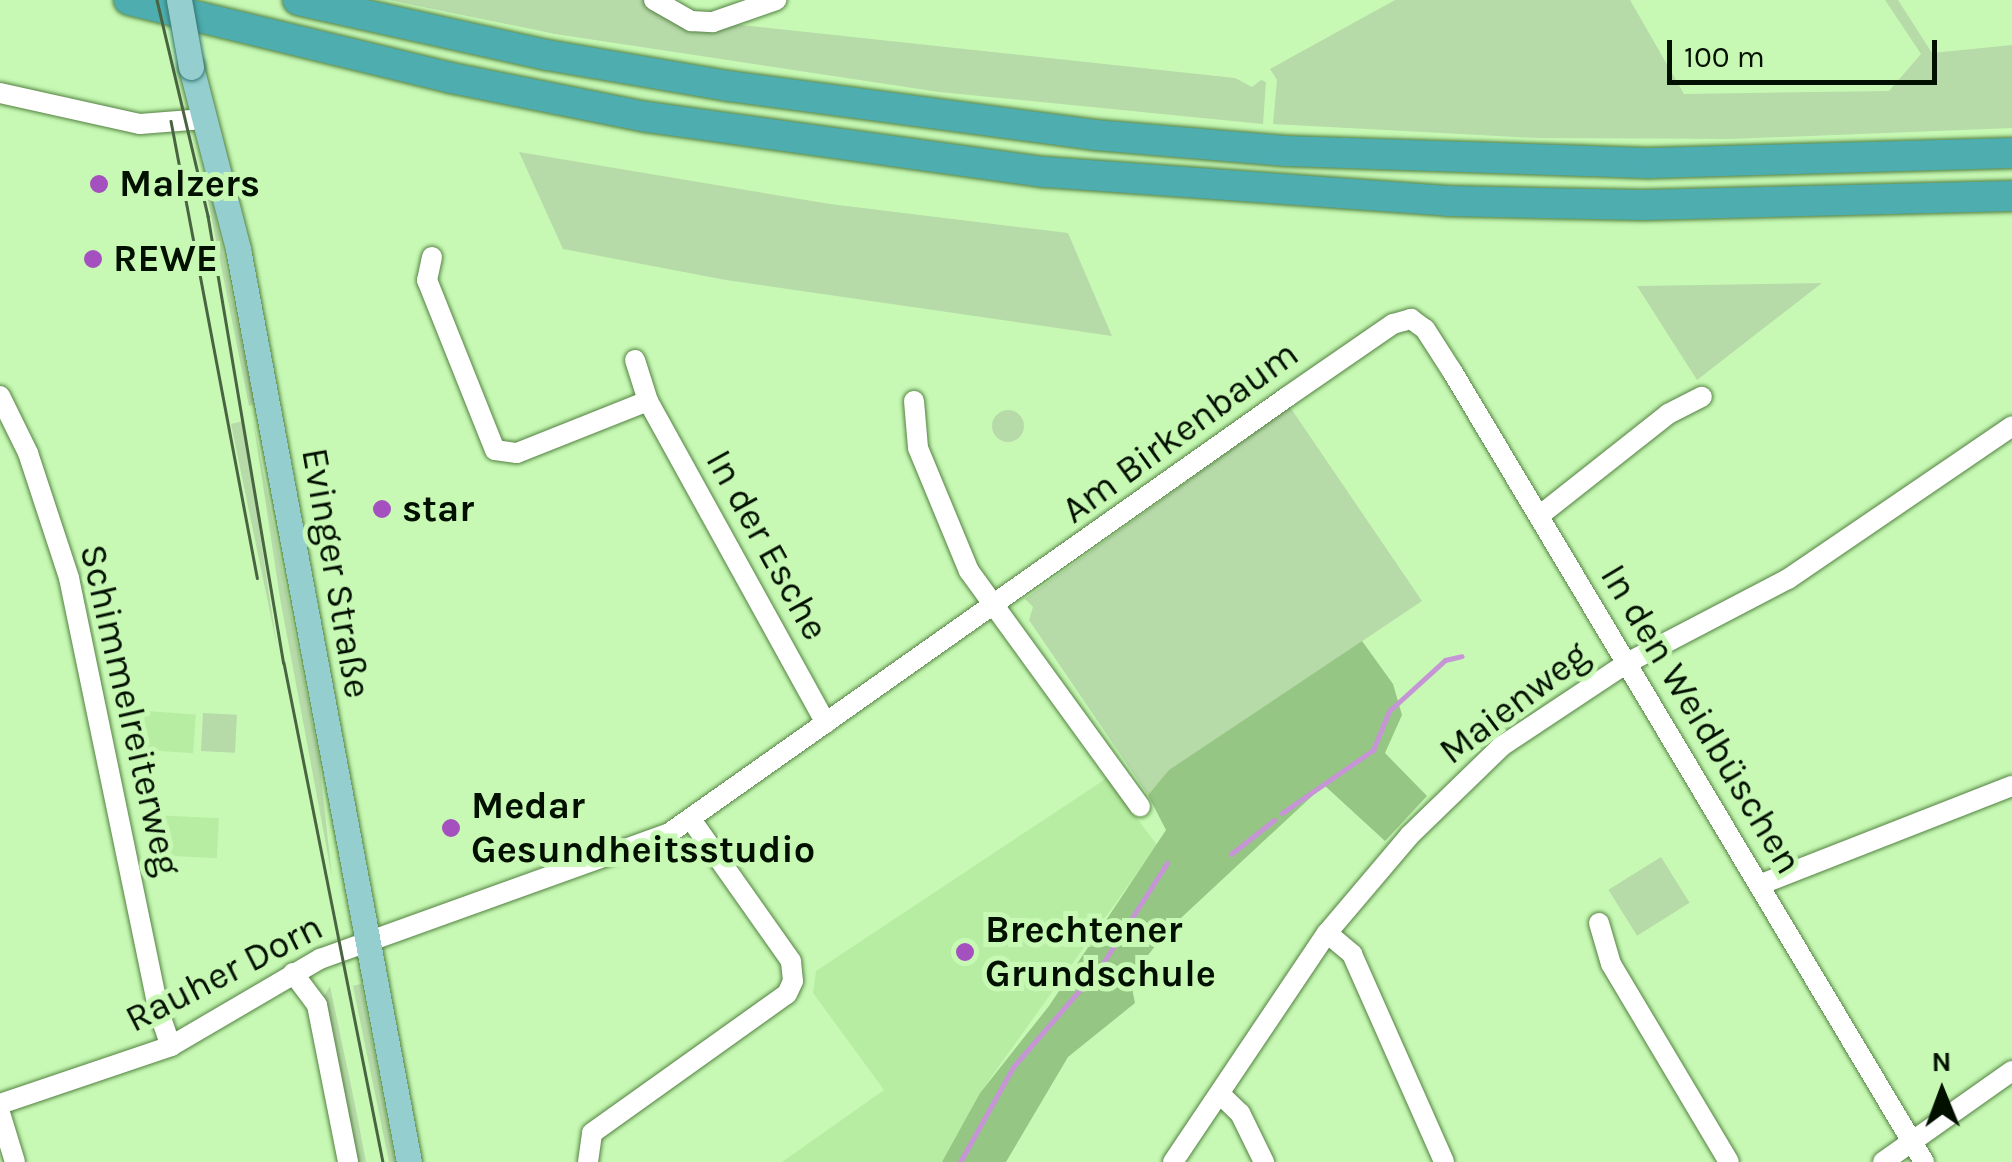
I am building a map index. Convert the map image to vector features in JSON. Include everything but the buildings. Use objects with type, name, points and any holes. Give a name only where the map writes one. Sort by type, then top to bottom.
[{"type":"highway","points":[[129,0],[451,78],[647,116],[1044,172],[1467,201],[1845,203],[2012,196]]},
{"type":"highway","points":[[298,0],[693,80],[1114,136],[1303,152],[1633,162],[2012,153]]},
{"type":"main road","name":"Evinger Straße","points":[[179,0],[191,66],[238,250],[410,1162]]},
{"type":"street","points":[[654,0],[691,21],[713,22],[776,0]]},
{"type":"street","points":[[0,93],[140,124],[204,118]]},
{"type":"street","points":[[432,258],[427,280],[495,450],[516,453],[648,400]]},
{"type":"street","name":"Am Birkenbaum","points":[[367,944],[638,849],[691,819],[1348,355],[1411,319]]},
{"type":"street","name":"In den Weidbüschen","points":[[1411,319],[1425,328],[1915,1140],[1924,1162]]},
{"type":"street","name":"In der Esche","points":[[635,360],[648,400],[826,723]]},
{"type":"street","name":"Schimmelreiterweg","points":[[0,396],[28,453],[69,578],[159,1012],[172,1046]]},
{"type":"street","points":[[1539,516],[1668,414],[1702,397]]},
{"type":"street","points":[[914,401],[918,448],[941,514],[992,606],[1140,806]]},
{"type":"street","name":"Maienweg","points":[[1173,1162],[1326,933],[1410,834],[1502,746],[1627,664],[1788,578],[2012,426]]},
{"type":"street","points":[[1759,885],[2012,786]]},
{"type":"street","points":[[588,1162],[592,1133],[787,994],[793,981],[791,961],[691,819]]},
{"type":"street","points":[[1599,923],[1611,964],[1729,1162]]},
{"type":"street","points":[[1326,933],[1352,954],[1444,1162]]},
{"type":"street","name":"Rauher Dorn","points":[[0,1104],[172,1046],[292,973],[367,944]]},
{"type":"street","points":[[292,973],[317,1005],[348,1162]]},
{"type":"street","points":[[1883,1162],[2012,1071]]},
{"type":"street","points":[[1220,1094],[1240,1114],[1264,1162]]},
{"type":"street","points":[[0,1113],[14,1162]]},
{"type":"shaded area","points":[[389,0],[654,0],[713,22],[1235,78],[1252,87],[1261,80],[1266,82],[1263,124],[939,92],[555,34]]},
{"type":"shaded area","points":[[1395,0],[1630,0],[1684,94],[1889,91],[1921,54],[1885,0],[1898,0],[1932,53],[2012,45],[2012,128],[1732,139],[1537,138],[1273,124],[1277,80],[1270,69]]},
{"type":"shaded area","points":[[519,152],[830,204],[1068,233],[1112,336],[726,280],[563,249]]},
{"type":"shaded area","points":[[209,184],[254,404],[249,406],[205,185]]},
{"type":"shaded area","points":[[1822,283],[1697,380],[1637,286]]},
{"type":"shaded area","points":[[1290,407],[1422,601],[1170,770],[1148,795],[1029,620],[1033,607],[1025,599]]},
{"type":"shaded area","points":[[1008,410],[1020,414],[1024,426],[1020,438],[1008,442],[996,438],[992,426],[996,414]]},
{"type":"shaded area","points":[[253,419],[319,758],[332,877],[280,598]]},
{"type":"shaded area","points":[[243,421],[277,646],[231,424]]},
{"type":"shaded area","points":[[1362,641],[1393,684],[1402,715],[1385,753],[1427,796],[1385,841],[1324,785],[1167,931],[1130,978],[1135,1003],[1068,1057],[1006,1162],[942,1162],[980,1093],[1049,1006],[1166,830],[1148,795],[1169,770]]},
{"type":"shaded area","points":[[133,710],[196,714],[193,753],[130,749]]},
{"type":"shaded area","points":[[203,713],[237,715],[235,753],[201,751]]},
{"type":"shaded area","name":"Brechtener Grundschule","points":[[1107,778],[1157,845],[980,1093],[948,1156],[942,1162],[782,1162],[884,1090],[813,993],[816,971]]},
{"type":"shaded area","points":[[155,815],[219,818],[217,858],[153,855]]},
{"type":"shaded area","points":[[1661,857],[1690,903],[1637,936],[1608,890]]},
{"type":"shaded area","points":[[361,984],[395,1162],[389,1162],[353,986]]},
{"type":"shaded area","points":[[330,986],[366,1162],[357,1162],[323,998]]},
{"type":"waterway","points":[[1282,813],[1373,750],[1389,711],[1445,660],[1462,656]]},
{"type":"waterway","points":[[1231,854],[1274,820]]},
{"type":"waterway","points":[[960,1162],[1013,1067],[1103,963],[1167,863]]},
{"type":"tram line","points":[[157,0],[208,216],[284,663],[383,1162]]},
{"type":"tram line","points":[[171,121],[257,578]]},
{"type":"place","name":"Malzers","points":[[99,184]]},
{"type":"place","name":"REWE","points":[[93,259]]},
{"type":"place","name":"star","points":[[382,509]]},
{"type":"place","name":"Medar Gesundheitsstudio","points":[[451,828]]},
{"type":"place","name":"Brechtener Grundschule","points":[[965,952]]}]
